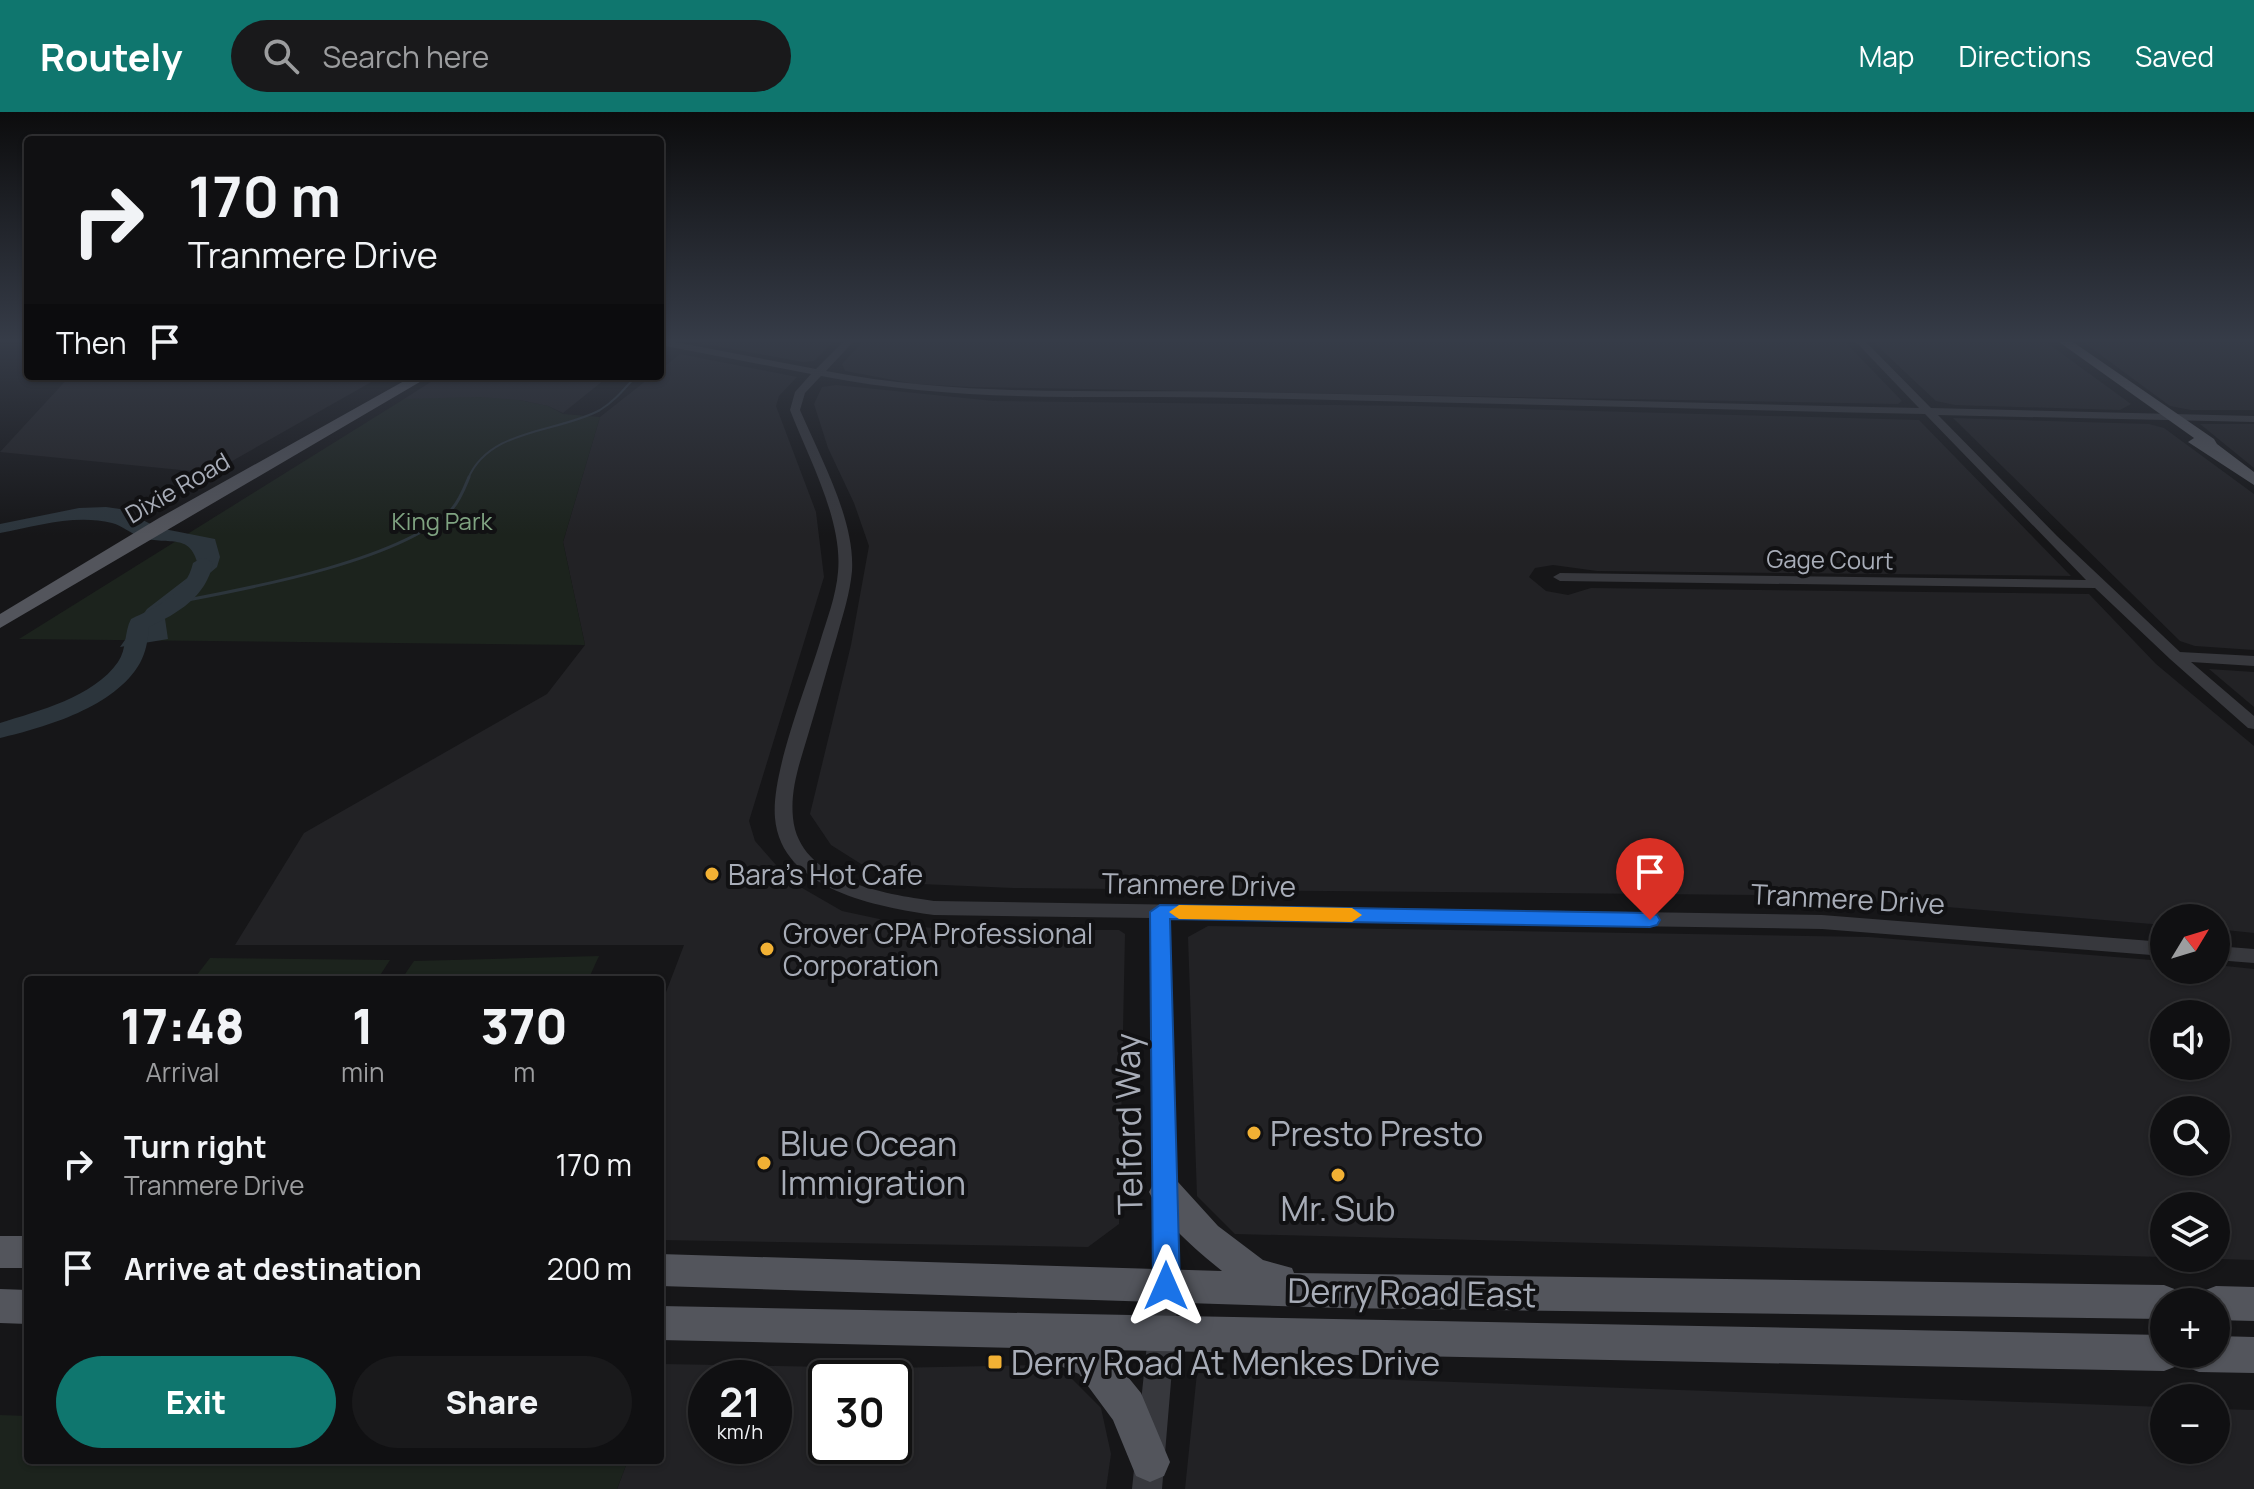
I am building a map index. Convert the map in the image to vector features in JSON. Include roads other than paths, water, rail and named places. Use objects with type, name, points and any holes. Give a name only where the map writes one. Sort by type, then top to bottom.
[{"type":"main road","name":"Dixie Road","points":[[0,622],[119,544],[350,406]]},
{"type":"main road","name":"Dixie Road","points":[[159,520],[368,406]]},
{"type":"main road","points":[[2151,406],[2168,416],[2195,442],[2209,446],[2254,480]]},
{"type":"main road","name":"Dixie Road","points":[[0,606],[119,544]]},
{"type":"main road","points":[[1166,1192],[1206,1237],[1254,1275],[1341,1291]]},
{"type":"main road","points":[[0,1252],[24,1252]]},
{"type":"main road","name":"Derry Road East","points":[[664,1270],[1341,1291],[2150,1302]]},
{"type":"main road","points":[[2230,1303],[2254,1304]]},
{"type":"main road","points":[[0,1306],[24,1307]]},
{"type":"main road","name":"Derry Road East","points":[[664,1323],[2150,1353]]},
{"type":"main road","points":[[1015,1332],[1092,1361],[1127,1407],[1149,1476]]},
{"type":"main road","points":[[2230,1355],[2254,1355]]},
{"type":"street","name":"Tranmere Drive","points":[[796,406],[839,520],[845,571],[838,607],[785,784],[786,831],[806,861],[842,887],[880,900],[934,908],[1822,922],[2150,948]]},
{"type":"street","points":[[1724,406],[2099,415],[2116,418],[2254,416]]},
{"type":"street","points":[[1924,406],[2099,584],[2197,678],[2254,724]]},
{"type":"street","name":"Gage Court","points":[[1560,577],[2099,584]]},
{"type":"street","points":[[2175,656],[2254,661]]},
{"type":"street","name":"Telford Way","points":[[1149,1476],[1166,1286],[1160,912]]},
{"type":"street","points":[[2230,954],[2254,956]]},
{"type":"waterway","points":[[469,478],[478,462],[508,441],[583,417],[605,406]]},
{"type":"waterway","points":[[182,601],[285,580],[399,543],[429,527],[452,509],[469,478]]},
{"type":"waterway","points":[[0,731],[69,706],[103,688],[127,666],[136,646],[139,624],[189,593],[201,574],[203,563]]},
{"type":"place","name":"Bara's Hot Cafe","points":[[712,874]]},
{"type":"place","name":"Grover CPA Professional Corporation","points":[[767,949]]},
{"type":"place","name":"Presto Presto","points":[[1254,1133]]},
{"type":"place","name":"Blue Ocean Immigration","points":[[764,1163]]},
{"type":"place","name":"Mr. Sub","points":[[1338,1175]]},
{"type":"place","name":"Derry Road At Menkes Drive","points":[[995,1362]]},
{"type":"park label","name":"King Park","points":[[442,520]]}]
